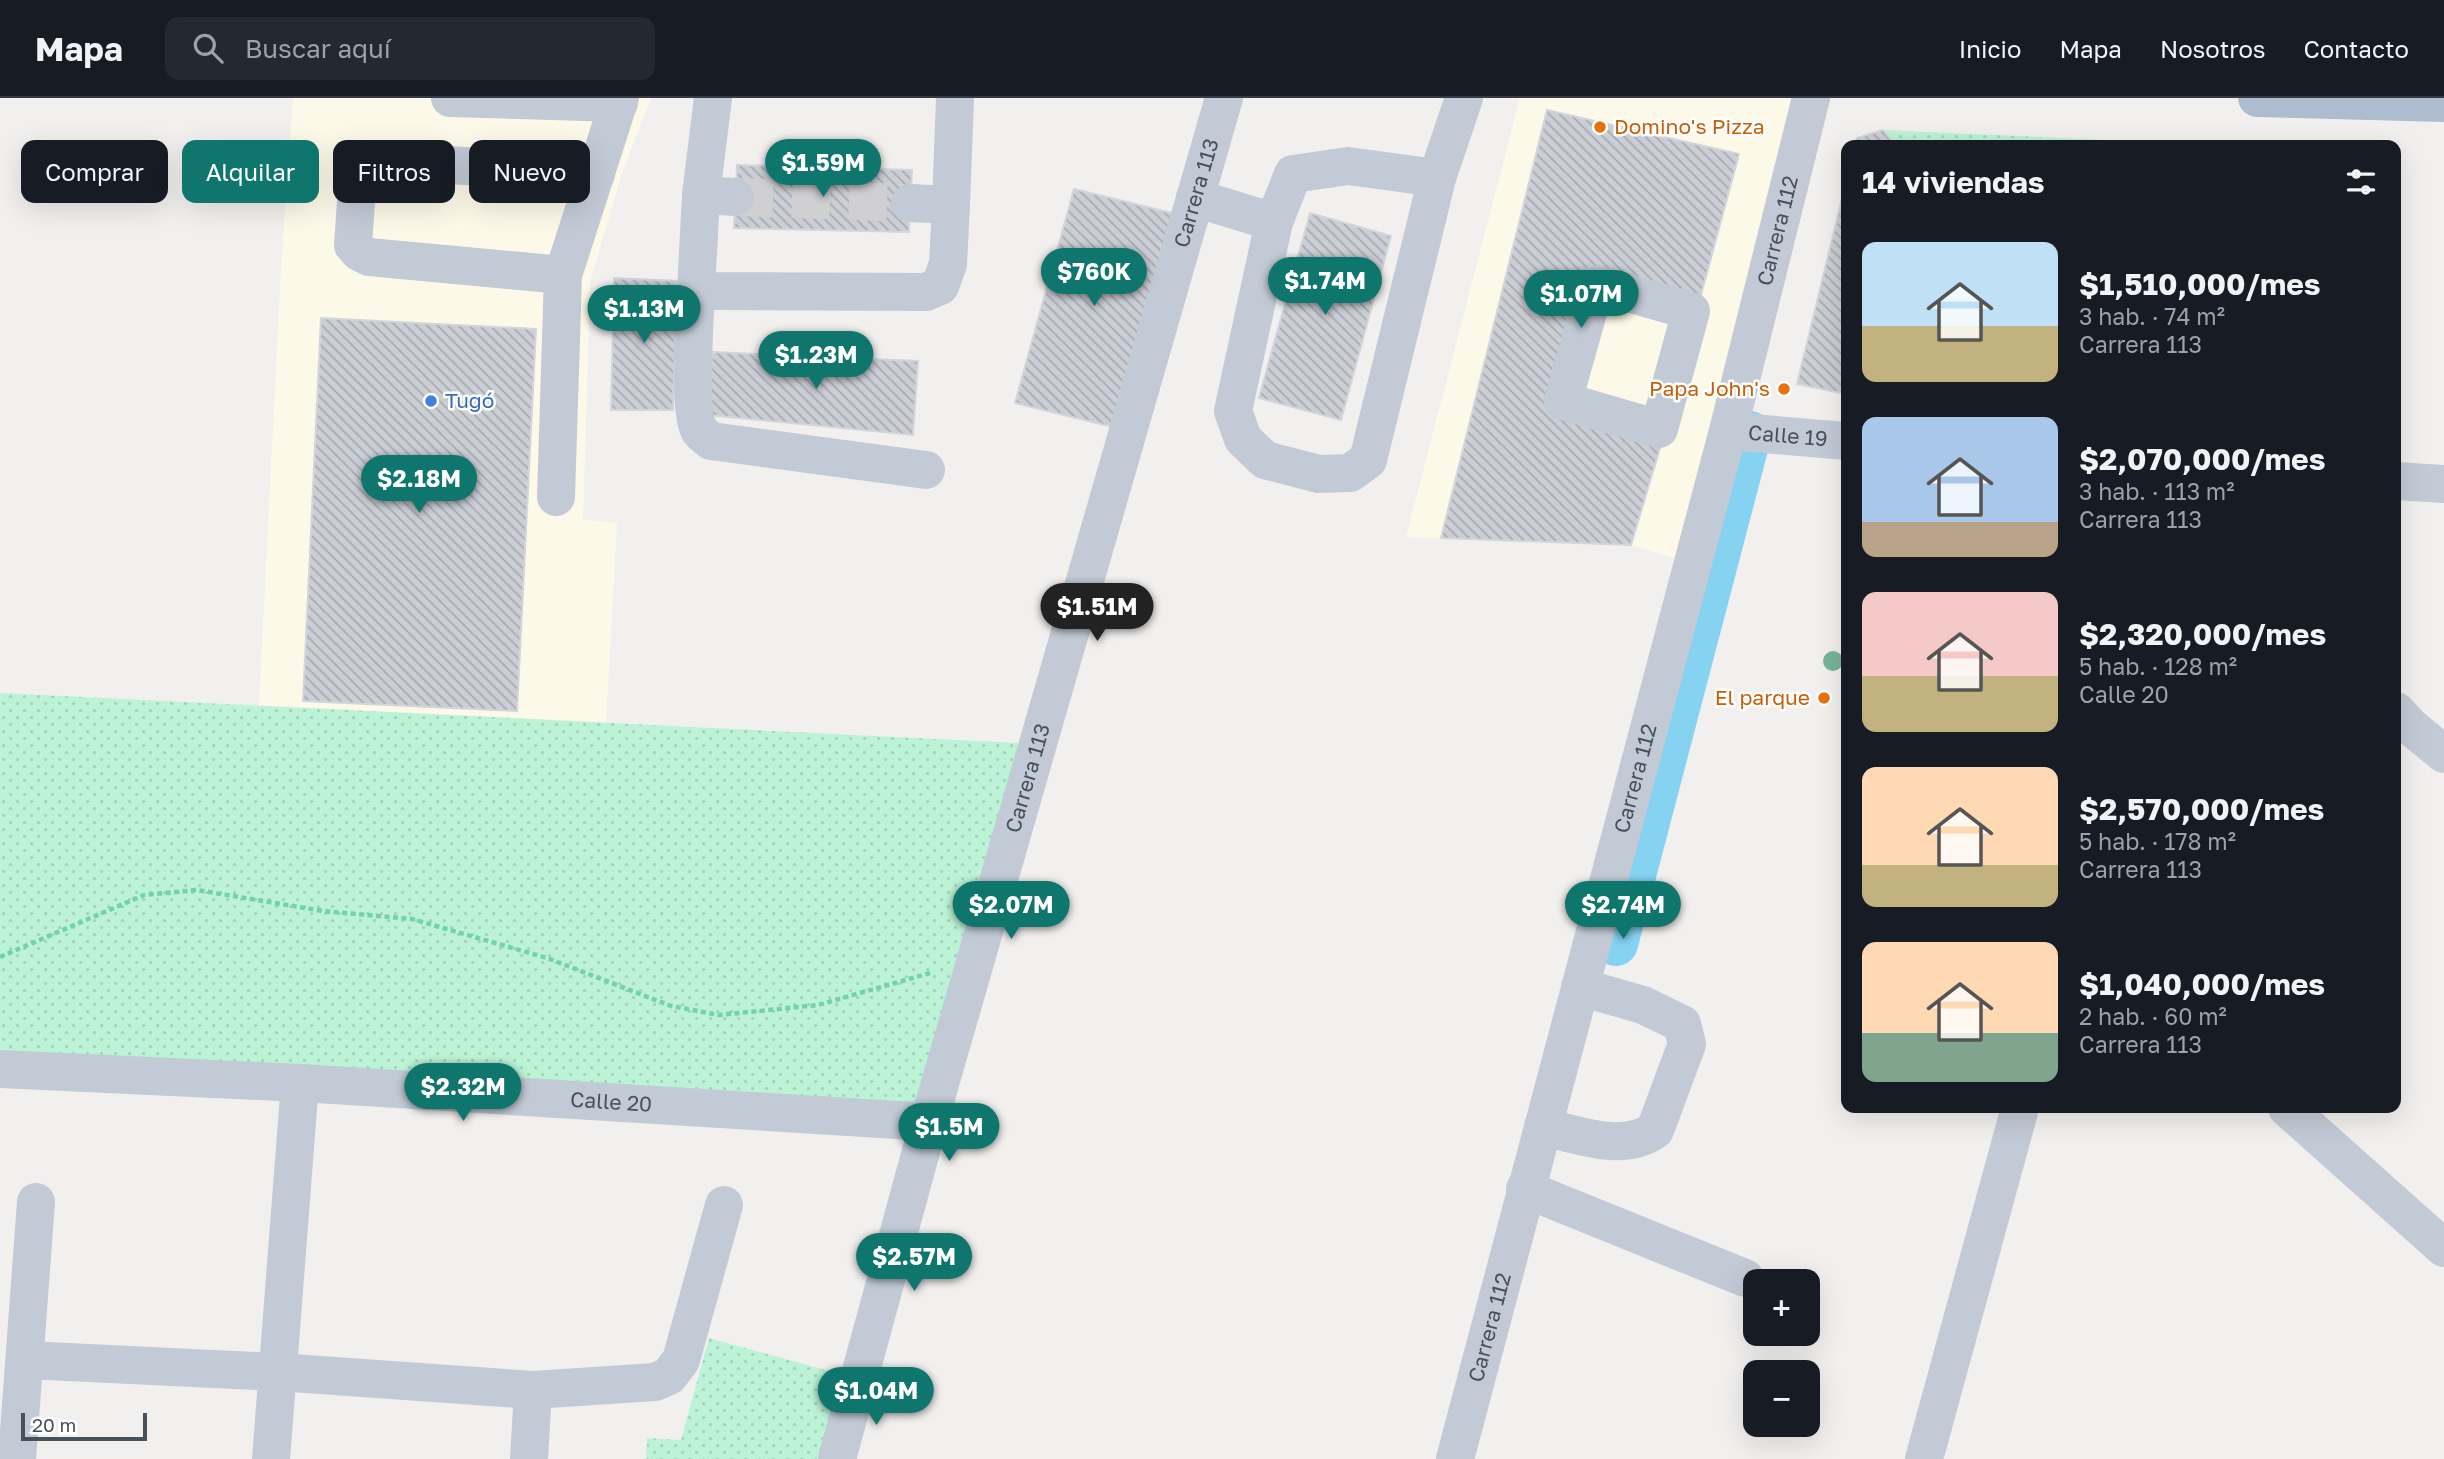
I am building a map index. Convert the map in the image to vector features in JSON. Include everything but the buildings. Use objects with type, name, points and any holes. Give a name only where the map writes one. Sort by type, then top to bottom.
[{"type":"main road","points":[[2256,98],[2444,103]]},
{"type":"street","points":[[450,98],[620,101],[563,275],[556,497]]},
{"type":"street","points":[[713,98],[718,196],[696,291],[694,338],[694,416],[700,431],[711,441],[926,470]]},
{"type":"street","points":[[696,291],[926,292],[940,286],[948,264],[955,98]]},
{"type":"street","name":"Carrera 113","points":[[837,1459],[929,1122],[1224,98]]},
{"type":"street","points":[[1437,178],[1348,166],[1293,174],[1274,222],[1233,411],[1243,439],[1265,460],[1319,474],[1350,473],[1368,460],[1437,178],[1464,98]]},
{"type":"street","name":"Carrera 112","points":[[1455,1459],[1728,431],[1811,98]]},
{"type":"street","points":[[563,275],[369,257],[353,245],[358,174],[365,165],[381,161],[596,174]]},
{"type":"street","points":[[1195,198],[1274,222]]},
{"type":"street","points":[[910,203],[951,205]]},
{"type":"street","name":"Calle 19","points":[[1728,431],[1841,440]]},
{"type":"street","points":[[2401,481],[2444,484]]},
{"type":"street","points":[[2401,728],[2444,754]]},
{"type":"street","points":[[1543,1126],[1594,1139],[1634,1141],[1646,1137],[1655,1130],[1687,1044],[1682,1024],[1643,1005],[1580,987]]},
{"type":"street","name":"Calle 20","points":[[0,1069],[300,1083],[929,1122]]},
{"type":"street","points":[[271,1459],[300,1083]]},
{"type":"street","points":[[1924,1459],[2019,1113]]},
{"type":"street","points":[[2293,1113],[2444,1248]]},
{"type":"street","points":[[1525,1189],[1743,1277]]},
{"type":"street","points":[[17,1459],[36,1202]]},
{"type":"street","points":[[26,1360],[278,1372],[533,1390],[642,1384],[669,1376],[681,1360],[723,1205]]},
{"type":"street","points":[[529,1459],[533,1390]]},
{"type":"path","points":[[0,957],[144,895],[197,890],[323,911],[412,919],[547,958],[671,1006],[719,1015],[818,1005],[975,961]]},
{"type":"shaded area","name":"Tugó","points":[[293,98],[651,98],[622,173],[590,282],[583,520],[617,523],[606,722],[259,705],[286,203],[319,203],[319,140],[290,140]]},
{"type":"shaded area","points":[[1520,98],[1811,98],[1693,564],[1631,545],[1406,537]]},
{"type":"green space","points":[[1883,130],[2107,140],[1891,140]]},
{"type":"green space","points":[[0,693],[1037,744],[929,1122],[0,1069]]},
{"type":"green space","points":[[709,1338],[858,1379],[837,1459],[646,1459],[647,1438],[681,1440]]},
{"type":"waterway","points":[[1616,944],[1750,433]]},
{"type":"tunnel","points":[[735,197],[910,203]]},
{"type":"place","name":"Domino's Pizza","points":[[1600,127]]},
{"type":"place","name":"Papa John's","points":[[1784,389]]},
{"type":"place","name":"Tugó","points":[[431,401]]},
{"type":"place","name":"El parque","points":[[1824,698]]}]
